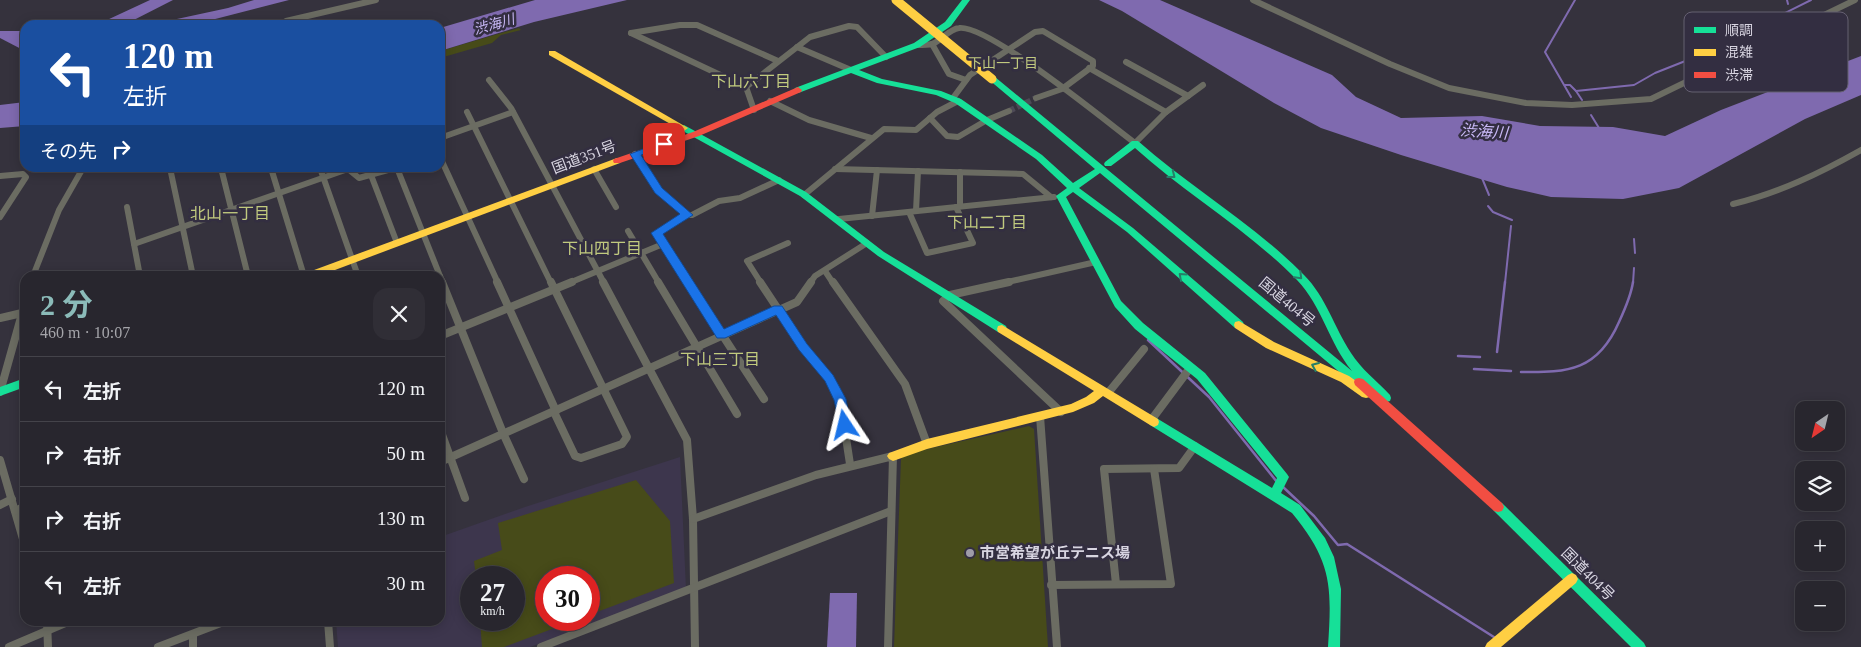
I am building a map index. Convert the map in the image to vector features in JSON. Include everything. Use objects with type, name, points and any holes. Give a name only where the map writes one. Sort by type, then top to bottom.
[{"type":"main road","name":"国道404号","points":[[896,0],[1386,404],[1441,454],[1640,647]]},
{"type":"main road","name":"国道351号","points":[[322,271],[594,169],[696,134],[770,102],[917,45],[948,24],[965,1]]},
{"type":"main road","points":[[552,53],[626,98],[696,134],[804,195],[839,219],[866,243],[1275,494],[1296,509],[1312,525],[1330,554],[1334,567],[1336,602],[1334,647]]},
{"type":"main road","points":[[851,70],[880,81],[938,93],[955,100],[988,120],[1039,157],[1072,187],[1130,230],[1233,321],[1270,345],[1345,379],[1441,454]]},
{"type":"main road","points":[[1108,164],[1135,143],[1158,165],[1268,249],[1301,278],[1325,309],[1340,343],[1352,362],[1441,454]]},
{"type":"main road","points":[[1096,172],[1056,197],[1096,262],[1110,293],[1129,317],[1217,393],[1280,472],[1282,482],[1275,494]]},
{"type":"main road","points":[[0,392],[20,384]]},
{"type":"main road","points":[[893,456],[927,444],[1061,412],[1106,391]]},
{"type":"main road","points":[[1491,647],[1572,580]]},
{"type":"street","points":[[290,20],[376,0]]},
{"type":"street","points":[[1254,0],[1390,64],[1449,88],[1526,103],[1572,105],[1651,99],[1684,83]]},
{"type":"street","points":[[1830,12],[1855,0]]},
{"type":"street","points":[[754,110],[746,87],[631,33],[697,24],[778,61]]},
{"type":"street","points":[[746,87],[810,37],[852,25],[857,27],[886,57]]},
{"type":"street","points":[[917,45],[932,44],[958,28],[971,31],[1008,49],[1038,68],[1062,89],[1135,143],[1166,112],[1204,85]]},
{"type":"street","points":[[804,195],[871,138],[887,128],[916,130],[955,100],[966,80],[1035,32],[1043,32],[1093,61],[1093,66],[1062,89],[1036,98]]},
{"type":"street","points":[[932,44],[949,74],[966,80]]},
{"type":"street","points":[[797,47],[851,70]]},
{"type":"street","points":[[1126,62],[1188,96]]},
{"type":"street","points":[[1089,68],[1166,112]]},
{"type":"street","points":[[489,80],[513,112],[688,440],[693,519],[695,647]]},
{"type":"street","points":[[770,102],[809,120],[871,138]]},
{"type":"street","points":[[930,118],[947,136],[958,138],[1009,110]]},
{"type":"street","points":[[445,168],[510,308],[575,456],[581,458],[622,444],[627,437],[467,112]]},
{"type":"street","points":[[445,136],[513,112]]},
{"type":"street","points":[[1733,204],[1795,185],[1861,150]]},
{"type":"street","points":[[635,154],[659,191],[688,215]]},
{"type":"street","points":[[594,169],[616,207]]},
{"type":"street","points":[[835,169],[1022,174],[1056,197]]},
{"type":"street","points":[[872,216],[877,170]]},
{"type":"street","points":[[918,171],[912,212],[927,253],[973,242],[958,206],[960,172]]},
{"type":"street","points":[[35,271],[59,210],[81,172]]},
{"type":"street","points":[[171,172],[192,271]]},
{"type":"street","points":[[222,172],[247,271]]},
{"type":"street","points":[[272,172],[302,271]]},
{"type":"street","points":[[321,172],[356,271]]},
{"type":"street","points":[[134,244],[340,172]]},
{"type":"street","points":[[352,172],[359,178],[382,172]]},
{"type":"street","points":[[398,172],[438,271]]},
{"type":"street","points":[[0,176],[23,174],[26,177],[0,217]]},
{"type":"street","points":[[371,175],[397,243]]},
{"type":"street","points":[[764,399],[657,233],[688,215],[692,215],[719,201],[740,198],[779,180]]},
{"type":"street","points":[[839,219],[1056,197]]},
{"type":"street","points":[[127,207],[139,271]]},
{"type":"street","points":[[628,231],[737,414]]},
{"type":"street","points":[[788,243],[747,261],[803,347],[829,378],[840,399],[850,464]]},
{"type":"street","points":[[445,460],[797,302],[812,279],[819,272],[825,271],[866,243]]},
{"type":"street","points":[[445,334],[663,244]]},
{"type":"street","points":[[1061,412],[972,327],[943,303],[950,296],[1096,262]]},
{"type":"street","points":[[825,271],[905,384],[927,444]]},
{"type":"street","points":[[445,288],[503,433],[524,479]]},
{"type":"street","points":[[0,318],[20,313]]},
{"type":"street","points":[[0,392],[20,320]]},
{"type":"street","points":[[1106,391],[1144,349]]},
{"type":"street","points":[[1152,419],[1190,368]]},
{"type":"street","points":[[1040,416],[1057,647]]},
{"type":"street","points":[[445,443],[465,498]]},
{"type":"street","points":[[1116,584],[1104,469],[1179,468],[1195,446]]},
{"type":"street","points":[[693,519],[766,491],[850,464],[893,456],[888,647]]},
{"type":"street","points":[[0,460],[20,528]]},
{"type":"street","points":[[1052,585],[1172,584],[1154,469]]},
{"type":"street","points":[[0,505],[12,499]]},
{"type":"street","points":[[15,511],[20,508]]},
{"type":"street","points":[[542,647],[891,511]]},
{"type":"street","points":[[9,647],[47,626],[48,647]]},
{"type":"street","points":[[158,647],[214,626]]},
{"type":"street","points":[[328,626],[330,647]]},
{"type":"street","points":[[193,635],[193,647]]},
{"type":"shaded area","points":[[680,457],[686,589],[600,621],[600,566],[535,566],[535,631],[573,631],[530,647],[338,647],[336,626],[445,626],[445,535],[525,507]]},
{"type":"green space","points":[[519,28],[521,30],[501,35],[492,43],[445,57],[445,50]]},
{"type":"green space","name":"市営希望が丘テニス場","points":[[1029,426],[1034,429],[1048,647],[894,647],[901,459],[905,454]]},
{"type":"green space","points":[[636,480],[670,521],[674,583],[600,611],[600,566],[535,566],[535,631],[547,631],[504,647],[482,647],[481,631],[525,631],[525,566],[475,566],[474,561],[502,550],[498,523]]},
{"type":"water","points":[[150,0],[173,0],[134,20],[107,20]]},
{"type":"water","points":[[254,0],[289,0],[211,20],[172,20],[228,8]]},
{"type":"water","name":"渋海川","points":[[535,0],[627,0],[534,22],[445,49],[445,27]]},
{"type":"water","name":"渋海川","points":[[1099,0],[1160,0],[1332,75],[1356,97],[1401,118],[1482,116],[1540,126],[1613,127],[1665,136],[1721,110],[1768,92],[1848,92],[1848,61],[1861,56],[1861,95],[1805,119],[1679,188],[1623,199],[1551,197],[1507,187],[1401,155],[1321,128],[1274,103],[1122,11]]},
{"type":"water","points":[[0,31],[20,31],[20,48],[0,38]]},
{"type":"water","points":[[20,103],[20,126],[0,128],[0,105]]},
{"type":"water","points":[[830,593],[857,593],[856,647],[827,647]]},
{"type":"waterway","points":[[1571,97],[1545,52],[1575,0]]},
{"type":"waterway","points":[[1787,0],[1788,4]]},
{"type":"waterway","points":[[1787,12],[1811,0]]},
{"type":"waterway","points":[[1576,91],[1634,85],[1655,73],[1684,62]]},
{"type":"waterway","points":[[1565,85],[1570,85],[1576,91]]},
{"type":"waterway","points":[[1576,91],[1582,100]]},
{"type":"waterway","points":[[1591,115],[1599,128]]},
{"type":"waterway","points":[[1482,178],[1489,195]]},
{"type":"waterway","points":[[1488,206],[1493,212],[1512,220]]},
{"type":"waterway","points":[[1505,283],[1511,226]]},
{"type":"waterway","points":[[1634,239],[1635,253]]},
{"type":"waterway","points":[[1633,283],[1634,268]]},
{"type":"waterway","points":[[1497,352],[1505,282]]},
{"type":"waterway","points":[[1521,372],[1568,369],[1591,359],[1602,350],[1611,338],[1626,307],[1633,282]]},
{"type":"waterway","points":[[1148,340],[1209,397],[1277,482]]},
{"type":"waterway","points":[[1458,356],[1480,357]]},
{"type":"waterway","points":[[1474,369],[1511,371]]},
{"type":"waterway","points":[[1283,487],[1314,516],[1338,545],[1347,544],[1497,639]]},
{"type":"tunnel","points":[[1009,111],[1036,98]]},
{"type":"traffic: fast","points":[[798,90],[917,45],[948,24],[966,0]]},
{"type":"traffic: fast","points":[[851,70],[880,81],[938,93],[958,101],[1039,157],[1072,187],[1130,230],[1239,325]]},
{"type":"traffic: fast","points":[[992,79],[1359,382]]},
{"type":"traffic: fast","points":[[684,128],[803,194],[881,254],[1002,329]]},
{"type":"traffic: fast","points":[[1108,164],[1135,143],[1176,178],[1262,242],[1309,287],[1351,362],[1386,398]]},
{"type":"traffic: fast","points":[[1096,172],[1061,196],[1118,304],[1139,326],[1201,376],[1283,477],[1275,493]]},
{"type":"traffic: fast","points":[[0,392],[20,384]]},
{"type":"traffic: fast","points":[[1154,422],[1296,509],[1310,526],[1321,542],[1333,573],[1336,606],[1334,647]]},
{"type":"traffic: fast","points":[[1498,507],[1640,647]]},
{"type":"traffic: slow","points":[[896,0],[992,79]]},
{"type":"traffic: slow","points":[[552,53],[684,128]]},
{"type":"traffic: slow","points":[[322,271],[617,161]]},
{"type":"traffic: slow","points":[[1239,325],[1270,345],[1345,379],[1366,394]]},
{"type":"traffic: slow","points":[[1002,329],[1154,422]]},
{"type":"traffic: slow","points":[[893,456],[927,444],[1073,408],[1090,400],[1103,390]]},
{"type":"traffic: slow","points":[[1491,647],[1572,579]]},
{"type":"traffic: jam","points":[[617,161],[696,134],[798,90]]},
{"type":"traffic: jam","points":[[1359,382],[1498,507]]},
{"type":"place","name":"市営希望が丘テニス場","points":[[970,553]]},
{"type":"district","name":"下山一丁目","points":[[1003,63]]},
{"type":"district","name":"下山六丁目","points":[[751,81]]},
{"type":"district","name":"北山一丁目","points":[[230,213]]},
{"type":"district","name":"下山二丁目","points":[[987,222]]},
{"type":"district","name":"下山四丁目","points":[[602,248]]},
{"type":"district","name":"下山三丁目","points":[[720,359]]},
{"type":"route","points":[[664,144],[635,154],[659,191],[688,215],[657,233],[721,335],[778,309],[803,347],[829,378],[840,399],[845,425]]}]
